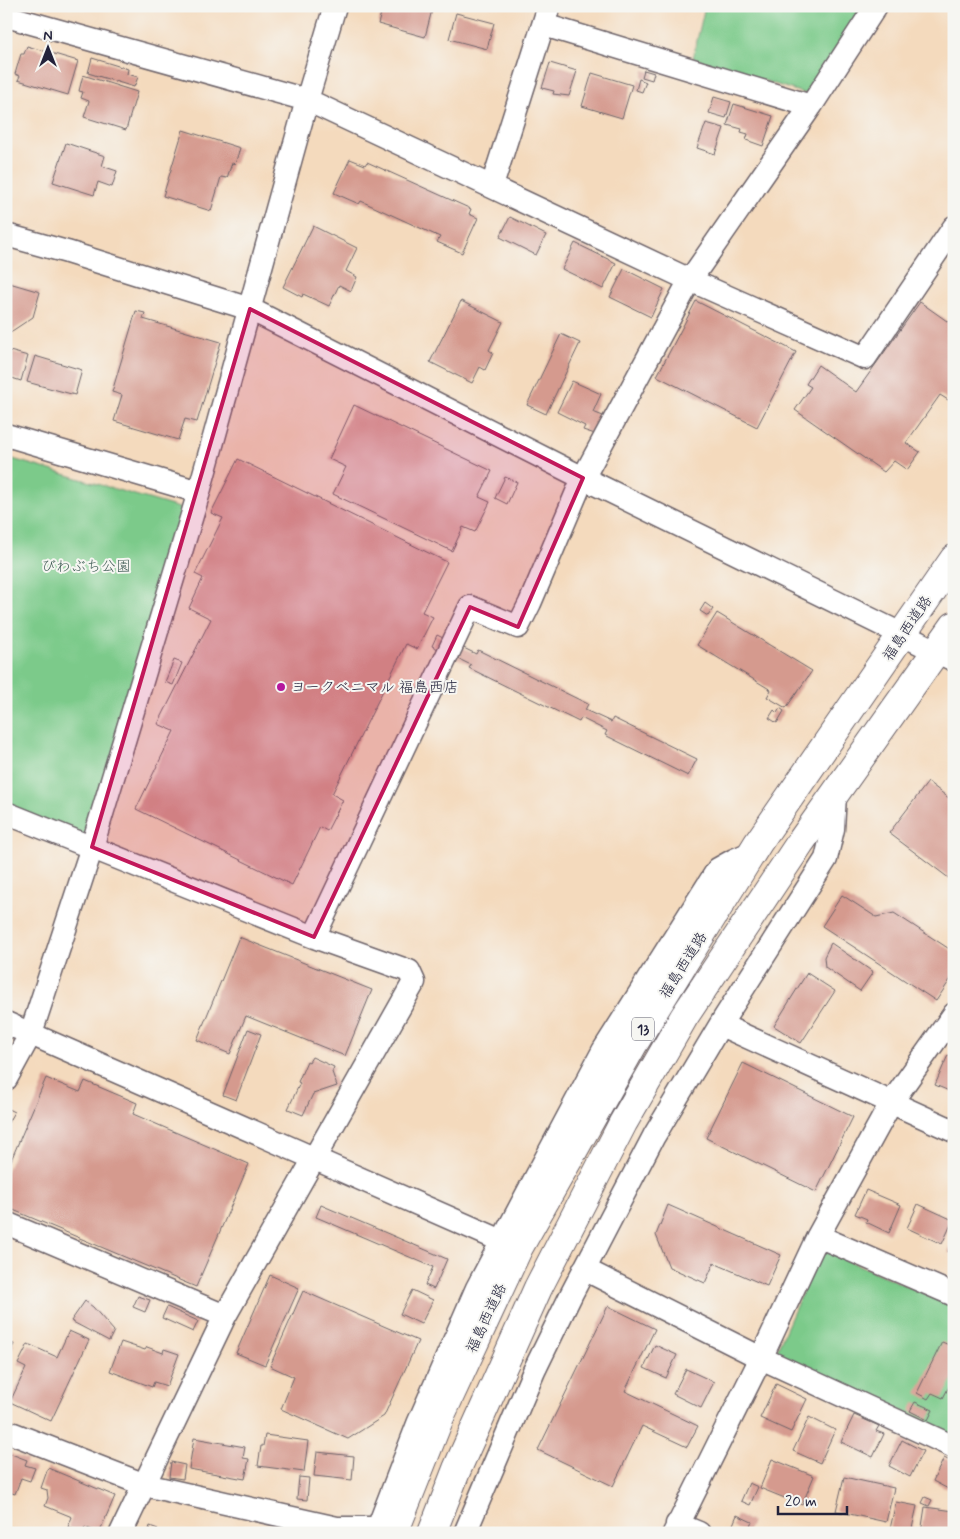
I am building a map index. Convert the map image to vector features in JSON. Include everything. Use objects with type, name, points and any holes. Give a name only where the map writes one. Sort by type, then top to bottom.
[{"type":"highway","name":"福島西道路","points":[[383,1531],[440,1417],[518,1248],[634,1043],[753,852],[954,559]]},
{"type":"highway","name":"福島西道路","points":[[432,1533],[457,1469],[538,1288],[623,1124],[684,1017],[794,851],[835,795],[945,656],[954,626]]},
{"type":"street","points":[[6,1079],[31,1033],[92,847],[199,492],[307,100],[335,6]]},
{"type":"street","points":[[314,937],[470,607],[518,627],[583,478],[690,280],[811,106],[876,6]]},
{"type":"street","points":[[6,16],[307,100],[690,280],[865,358],[954,227]]},
{"type":"street","points":[[492,186],[547,16],[811,106]]},
{"type":"street","points":[[6,235],[250,309],[583,478],[945,656]]},
{"type":"street","points":[[6,435],[199,492]]},
{"type":"street","points":[[465,1533],[534,1371],[584,1269],[654,1136],[721,1025],[826,859],[833,829],[835,795]]},
{"type":"street","points":[[6,813],[314,937],[409,971],[414,982],[225,1316],[121,1533]]},
{"type":"street","points":[[6,1431],[145,1485],[337,1528],[383,1531],[418,1424],[478,1288],[603,1051],[718,869],[753,852]]},
{"type":"street","points":[[698,1533],[676,1529],[761,1358],[818,1236],[891,1103],[954,1014]]},
{"type":"street","points":[[6,1023],[502,1241]]},
{"type":"street","points":[[721,1025],[954,1131]]},
{"type":"street","points":[[6,1223],[225,1316]]},
{"type":"street","points":[[818,1236],[954,1296]]},
{"type":"street","points":[[584,1269],[761,1358],[954,1448]]},
{"type":"highlighted area","points":[[250,309],[583,478],[518,627],[470,607],[314,937],[92,847]]},
{"type":"green space","points":[[705,6],[866,6],[806,94],[693,58]]},
{"type":"green space","name":"びわぶち公園","points":[[6,457],[186,510],[90,843],[6,810]]},
{"type":"green space","points":[[821,1249],[954,1306],[954,1436],[776,1352]]},
{"type":"building","points":[[383,6],[433,6],[425,37],[378,24]]},
{"type":"building","points":[[456,13],[494,23],[487,49],[449,39]]},
{"type":"building","points":[[27,46],[78,61],[68,95],[18,80],[20,76],[15,74],[21,54],[24,54]]},
{"type":"building","points":[[92,58],[128,69],[127,74],[138,77],[134,87],[88,73]]},
{"type":"building","points":[[550,63],[577,71],[569,96],[553,94],[554,91],[542,88]]},
{"type":"building","points":[[644,70],[654,73],[652,80],[642,77]]},
{"type":"building","points":[[592,73],[632,85],[622,118],[582,106]]},
{"type":"building","points":[[83,75],[137,92],[126,130],[84,117],[89,101],[81,98],[83,92],[79,91]]},
{"type":"building","points":[[639,79],[646,82],[642,92],[636,90]]},
{"type":"building","points":[[714,97],[731,102],[726,118],[709,113]]},
{"type":"building","points":[[734,104],[773,116],[763,146],[746,140],[748,134],[741,132],[742,129],[727,125]]},
{"type":"building","points":[[706,123],[724,128],[715,154],[697,148]]},
{"type":"building","points":[[183,130],[240,148],[235,164],[232,163],[227,178],[221,177],[211,211],[163,196]]},
{"type":"building","points":[[66,143],[105,156],[102,166],[117,171],[112,187],[98,182],[94,195],[53,182]]},
{"type":"building","points":[[350,159],[365,165],[367,162],[471,209],[469,214],[478,218],[462,253],[437,242],[440,237],[361,201],[359,204],[334,193]]},
{"type":"building","points":[[510,217],[546,235],[536,255],[500,237]]},
{"type":"building","points":[[313,226],[357,248],[346,271],[357,277],[351,291],[339,285],[329,306],[303,294],[302,297],[283,287]]},
{"type":"building","points":[[575,243],[616,263],[603,289],[562,269]]},
{"type":"building","points":[[624,269],[664,289],[651,317],[610,297]]},
{"type":"building","points":[[6,282],[40,292],[33,317],[6,335]]},
{"type":"building","points":[[461,301],[503,322],[489,350],[493,353],[485,370],[480,367],[472,383],[430,362]]},
{"type":"building","points":[[696,301],[796,352],[757,427],[657,376]]},
{"type":"building","points":[[920,302],[954,326],[954,402],[940,395],[906,443],[920,452],[907,470],[894,461],[884,472],[795,410],[811,387],[806,384],[818,365],[856,392]]},
{"type":"building","points":[[136,311],[145,313],[143,319],[221,342],[197,422],[185,419],[178,440],[114,421],[122,395],[112,392]]},
{"type":"building","points":[[561,334],[580,343],[546,414],[527,405]]},
{"type":"building","points":[[6,350],[28,356],[21,381],[6,376]]},
{"type":"building","points":[[35,356],[82,370],[75,395],[27,382]]},
{"type":"building","points":[[572,381],[601,394],[593,412],[603,416],[595,434],[583,430],[585,426],[557,412]]},
{"type":"building","points":[[354,405],[492,471],[479,497],[490,502],[475,532],[463,527],[452,551],[333,494],[346,467],[329,459]]},
{"type":"building","name":"ヨークベニマル 福島西店","points":[[238,459],[447,562],[422,612],[433,617],[417,649],[406,644],[332,794],[343,800],[327,831],[320,827],[292,885],[136,809],[174,731],[158,724],[211,619],[189,608],[203,578],[195,574],[223,518],[211,513]]},
{"type":"building","points":[[505,477],[517,482],[507,504],[495,498]]},
{"type":"building","points":[[705,603],[713,609],[708,616],[700,611]]},
{"type":"building","points":[[717,613],[812,671],[786,708],[767,697],[771,690],[697,645]]},
{"type":"building","points":[[437,635],[476,654],[478,650],[588,704],[585,710],[611,722],[613,718],[697,759],[688,776],[605,735],[607,731],[581,718],[579,722],[469,668],[471,665],[432,646]]},
{"type":"building","points":[[174,660],[182,663],[173,685],[165,682]]},
{"type":"building","points":[[780,708],[784,711],[777,723],[769,718],[774,710],[777,713]]},
{"type":"building","points":[[928,782],[954,802],[954,882],[889,833]]},
{"type":"building","points":[[842,895],[876,917],[894,913],[954,952],[954,974],[936,1001],[822,926]]},
{"type":"building","points":[[239,937],[372,990],[345,1056],[246,1016],[230,1054],[197,1040]]},
{"type":"building","points":[[831,943],[873,972],[860,991],[825,967],[824,957]]},
{"type":"building","points":[[807,973],[835,991],[801,1043],[774,1026]]},
{"type":"building","points":[[248,1029],[261,1034],[236,1100],[223,1095]]},
{"type":"building","points":[[948,1055],[954,1058],[954,1093],[935,1085]]},
{"type":"building","points":[[312,1057],[334,1067],[332,1072],[337,1086],[313,1094],[303,1115],[288,1109],[300,1083],[298,1082],[307,1061],[309,1062]]},
{"type":"building","points":[[743,1063],[853,1117],[816,1192],[706,1138]]},
{"type":"building","points":[[46,1078],[80,1092],[85,1081],[137,1103],[133,1114],[249,1164],[196,1287],[6,1207],[6,1172]]},
{"type":"building","points":[[8,1109],[14,1112],[6,1126],[6,1113]]},
{"type":"building","points":[[866,1190],[901,1205],[889,1233],[866,1222],[867,1219],[855,1214]]},
{"type":"building","points":[[918,1204],[953,1220],[942,1244],[907,1228]]},
{"type":"building","points":[[321,1205],[447,1259],[434,1289],[425,1285],[433,1267],[316,1217]]},
{"type":"building","points":[[668,1205],[781,1255],[767,1286],[714,1263],[705,1283],[669,1267],[656,1235]]},
{"type":"building","points":[[954,1240],[954,1255],[948,1252]]},
{"type":"building","points":[[270,1275],[299,1288],[265,1365],[236,1353]]},
{"type":"building","points":[[412,1290],[433,1300],[421,1324],[400,1314]]},
{"type":"building","points":[[303,1291],[418,1341],[384,1416],[348,1439],[281,1409],[294,1377],[270,1366]]},
{"type":"building","points":[[138,1296],[150,1300],[145,1312],[133,1307]]},
{"type":"building","points":[[85,1301],[93,1307],[114,1331],[109,1341],[71,1321]]},
{"type":"building","points":[[608,1306],[655,1329],[625,1391],[698,1426],[687,1447],[642,1426],[613,1486],[538,1450]]},
{"type":"building","points":[[167,1307],[198,1321],[193,1332],[162,1318]]},
{"type":"building","points":[[69,1331],[89,1340],[51,1421],[10,1402],[26,1368],[18,1364],[28,1344],[57,1357]]},
{"type":"building","points":[[6,1341],[14,1344],[6,1361]]},
{"type":"building","points":[[121,1342],[145,1350],[147,1347],[163,1353],[164,1349],[179,1354],[167,1386],[154,1382],[152,1387],[110,1371]]},
{"type":"building","points":[[942,1342],[954,1347],[954,1377],[943,1398],[932,1393],[928,1399],[917,1393]]},
{"type":"building","points":[[655,1345],[677,1355],[666,1378],[644,1368]]},
{"type":"building","points":[[686,1369],[714,1382],[701,1408],[673,1394]]},
{"type":"building","points":[[776,1384],[807,1399],[791,1432],[760,1418]]},
{"type":"building","points":[[915,1402],[933,1410],[928,1420],[910,1411]]},
{"type":"building","points":[[854,1415],[879,1426],[876,1431],[884,1434],[873,1457],[841,1442]]},
{"type":"building","points":[[809,1417],[835,1430],[820,1463],[793,1451]]},
{"type":"building","points":[[265,1435],[308,1441],[304,1472],[258,1466]]},
{"type":"building","points":[[194,1438],[245,1447],[243,1458],[249,1459],[245,1479],[189,1469]]},
{"type":"building","points":[[902,1440],[923,1451],[910,1477],[889,1466]]},
{"type":"building","points":[[6,1452],[27,1460],[25,1465],[35,1468],[30,1481],[21,1478],[15,1494],[6,1491]]},
{"type":"building","points":[[317,1452],[354,1456],[352,1480],[314,1476]]},
{"type":"building","points":[[944,1458],[954,1463],[954,1492],[933,1481]]},
{"type":"building","points":[[772,1459],[814,1476],[802,1505],[760,1488]]},
{"type":"building","points":[[171,1462],[185,1465],[183,1479],[169,1477]]},
{"type":"building","points":[[48,1468],[115,1496],[99,1533],[85,1527],[83,1533],[81,1533],[68,1527],[72,1517],[45,1506],[48,1498],[47,1490],[41,1488]]},
{"type":"building","points":[[299,1477],[309,1478],[307,1500],[297,1499]]},
{"type":"building","points":[[844,1477],[894,1488],[886,1522],[836,1511]]},
{"type":"building","points":[[749,1483],[758,1487],[750,1505],[741,1501]]},
{"type":"building","points":[[925,1497],[932,1500],[929,1506],[922,1503]]},
{"type":"building","points":[[896,1502],[917,1506],[911,1533],[890,1529]]},
{"type":"building","points":[[925,1507],[954,1511],[954,1533],[921,1533]]},
{"type":"building","points":[[737,1515],[752,1522],[747,1533],[732,1527]]},
{"type":"building","points":[[150,1526],[158,1529],[157,1533],[148,1533]]},
{"type":"place","name":"ヨークベニマル 福島西店","points":[[281,687]]}]
